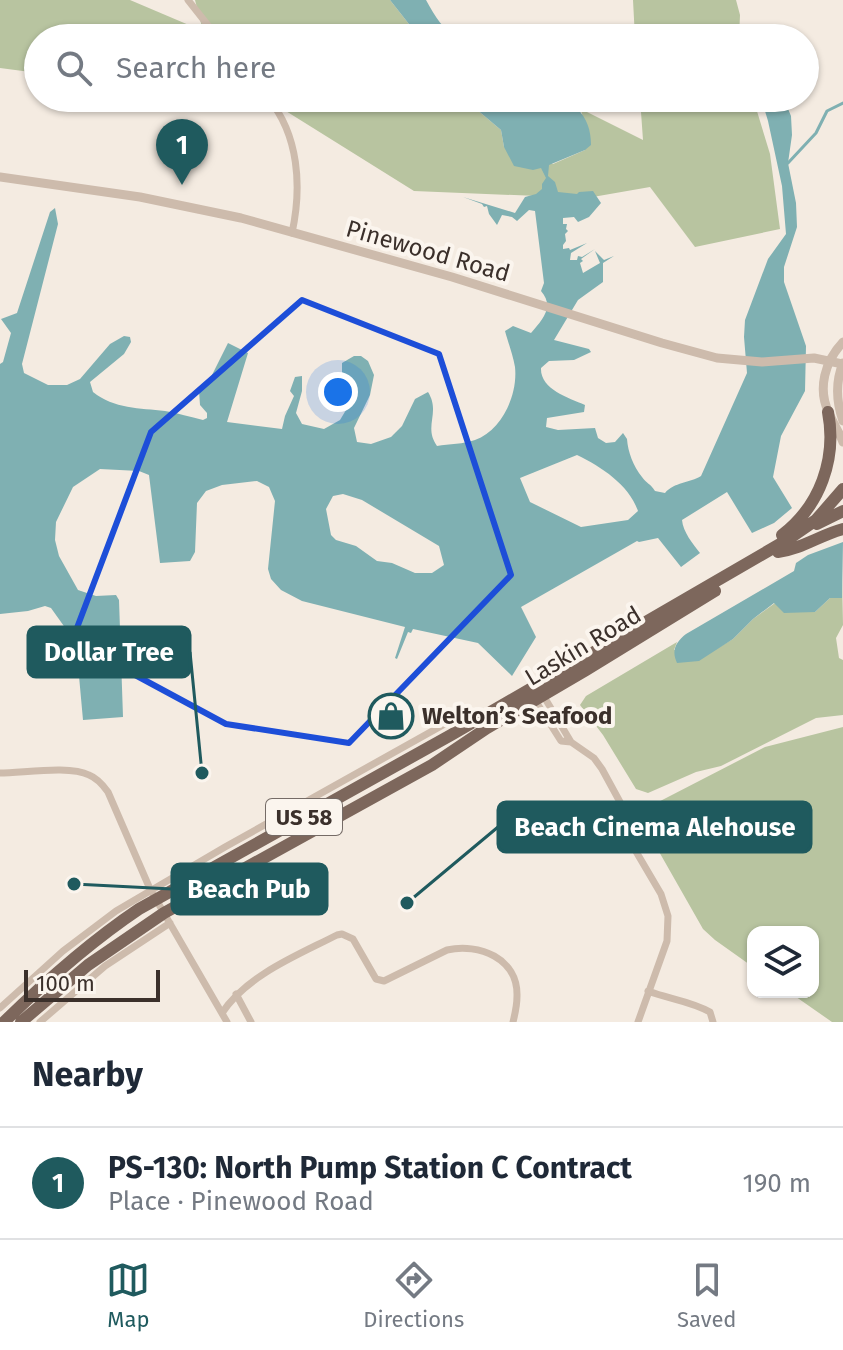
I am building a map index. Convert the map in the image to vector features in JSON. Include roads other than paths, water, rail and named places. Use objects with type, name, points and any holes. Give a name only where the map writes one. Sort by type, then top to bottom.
[{"type":"main road","points":[[828,412],[829,456],[825,476],[801,518],[776,540],[774,551],[796,550],[843,529]]},
{"type":"main road","name":"Laskin Road","points":[[4,1022],[76,955],[153,894],[371,773],[484,716],[774,551],[816,520],[843,489]]},
{"type":"main road","name":"Laskin Road","points":[[21,1022],[88,965],[383,793],[843,511]]},
{"type":"main road","points":[[371,773],[383,793]]},
{"type":"street","points":[[188,0],[207,24]]},
{"type":"street","points":[[279,112],[292,141],[297,171],[297,208],[292,233]]},
{"type":"street","name":"Pinewood Road","points":[[0,177],[140,197],[241,218],[452,277],[717,358],[744,361],[806,358],[843,363]]},
{"type":"street","points":[[843,342],[829,361],[824,384],[828,412],[843,442]]},
{"type":"street","points":[[843,363],[837,394],[843,421]]},
{"type":"street","points":[[539,698],[571,742],[594,758],[602,769],[626,813],[631,843],[665,905],[667,941],[638,1022]]},
{"type":"street","points":[[0,773],[80,771],[95,778],[108,792],[153,894],[227,1022]]},
{"type":"street","name":"Laskin Road","points":[[0,1008],[86,932],[153,894]]},
{"type":"street","name":"Laskin Road","points":[[40,1022],[167,918]]},
{"type":"street","points":[[222,1013],[248,984],[342,934],[353,939],[380,981],[447,950],[467,947],[496,956],[508,968],[516,987],[513,1022]]},
{"type":"street","points":[[648,991],[696,1004],[710,1012],[713,1022]]},
{"type":"street","points":[[236,994],[251,1022]]},
{"type":"water","points":[[390,0],[426,0],[442,24],[409,24]]},
{"type":"water","points":[[480,112],[580,112],[588,125],[591,145],[549,165],[548,176],[555,182],[558,192],[577,194],[593,191],[601,203],[589,217],[578,222],[574,217],[563,218],[568,231],[563,249],[570,250],[587,243],[571,253],[570,260],[577,260],[578,256],[582,257],[595,249],[581,259],[583,273],[600,263],[595,251],[604,260],[614,256],[603,263],[603,282],[578,300],[554,340],[591,352],[574,360],[549,361],[541,368],[545,382],[563,396],[585,405],[584,412],[547,418],[546,427],[558,430],[595,428],[598,438],[606,443],[615,442],[623,433],[639,473],[655,491],[665,493],[701,476],[747,373],[745,320],[768,259],[786,234],[782,186],[765,112],[789,112],[792,135],[788,163],[797,227],[784,267],[784,282],[806,346],[805,391],[781,436],[773,477],[792,508],[774,523],[752,533],[727,492],[682,520],[686,533],[700,553],[681,567],[658,538],[637,541],[521,607],[536,637],[512,676],[478,643],[413,629],[411,633],[408,632],[397,659],[405,627],[302,601],[281,590],[271,579],[268,569],[275,501],[269,487],[257,481],[222,485],[206,491],[197,503],[195,552],[190,561],[160,563],[149,475],[139,471],[100,469],[73,487],[56,522],[55,540],[59,556],[78,590],[96,596],[116,595],[119,600],[123,717],[83,720],[76,643],[51,608],[45,606],[0,614],[0,364],[11,333],[1,319],[17,313],[50,212],[55,208],[58,224],[22,364],[24,373],[48,385],[67,385],[80,379],[110,344],[124,336],[130,337],[131,342],[124,354],[90,382],[93,392],[118,405],[203,420],[207,418],[207,413],[200,405],[199,391],[210,379],[228,343],[248,353],[227,422],[282,429],[294,396],[290,391],[295,377],[302,376],[302,391],[296,413],[302,424],[324,429],[340,420],[346,410],[342,363],[354,356],[361,356],[368,361],[374,375],[370,395],[354,428],[357,442],[371,444],[391,437],[402,426],[415,399],[428,392],[433,406],[433,439],[437,446],[466,442],[485,435],[493,428],[511,400],[515,367],[505,331],[513,326],[531,333],[547,308],[541,291],[544,283],[535,211],[529,210],[517,221],[502,215],[497,225],[487,206],[463,197],[515,213],[525,197],[542,189],[546,178],[541,168],[533,170],[514,166],[504,147],[501,130]],"holes":[[[577,455],[614,478],[634,502],[638,511],[628,520],[581,527],[530,502],[520,478]],[[343,494],[362,500],[439,546],[444,565],[432,573],[415,573],[392,563],[377,561],[356,546],[336,540],[331,535],[326,509],[333,496]]]},
{"type":"water","points":[[843,542],[842,598],[830,598],[815,612],[784,613],[774,603],[733,639],[699,661],[677,663],[674,654],[676,647],[686,634],[794,571],[796,563],[808,555]]},
{"type":"waterway","points":[[788,163],[816,133],[827,111],[843,103]]},
{"type":"place","name":"PS-130: North Pump Station C Contract","points":[[182,185]]},
{"type":"place","name":"Welton’s Seafood","points":[[391,716]]},
{"type":"place","name":"Dollar Tree","points":[[202,773]]},
{"type":"place","name":"Beach Pub","points":[[74,884]]},
{"type":"place","name":"Beach Cinema Alehouse","points":[[407,903]]}]
